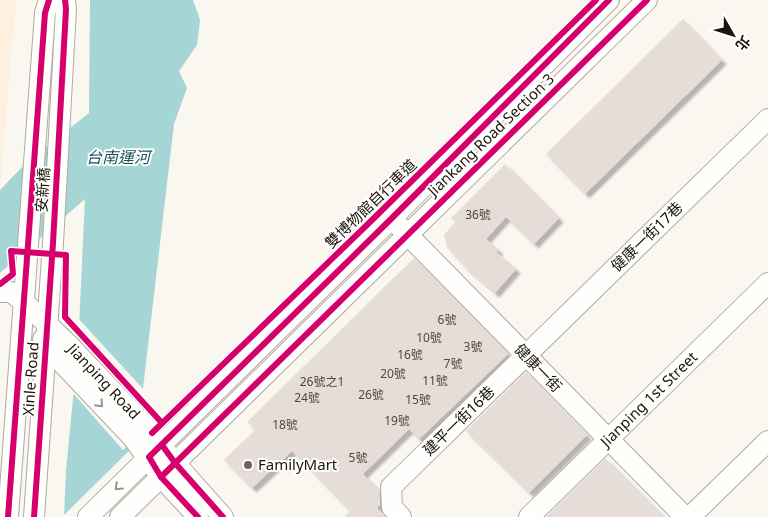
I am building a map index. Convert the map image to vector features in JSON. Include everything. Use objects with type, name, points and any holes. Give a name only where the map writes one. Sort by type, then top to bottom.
[{"type":"street","name":"安新橋","points":[[26,261],[45,14],[49,0]]},
{"type":"street","name":"安新橋","points":[[52,243],[65,0]]},
{"type":"street","name":"Jiankang Road Section 3","points":[[88,517],[392,218],[609,0]]},
{"type":"street","name":"Jiankang Road Section 3","points":[[120,517],[647,0]]},
{"type":"street","name":"健康一街17巷","points":[[526,355],[768,119]]},
{"type":"street","name":"健康一街","points":[[392,218],[685,517]]},
{"type":"street","name":"Xinle Road","points":[[34,517],[52,243]]},
{"type":"street","name":"Xinle Road","points":[[8,517],[26,261]]},
{"type":"street","name":"Jianping 1st Street","points":[[529,517],[768,283]]},
{"type":"street","points":[[0,292],[11,292],[24,302]]},
{"type":"street","name":"Jianping Road","points":[[24,302],[46,344],[68,369],[139,432]]},
{"type":"street","name":"Jianping Road","points":[[24,302],[70,346],[155,451],[198,517]]},
{"type":"street","name":"建平一街16巷","points":[[401,517],[392,507],[392,487],[526,355]]},
{"type":"street","points":[[690,517],[768,441]]},
{"type":"street","name":"Jianping Road","points":[[168,470],[223,517]]},
{"type":"shaded area","points":[[0,0],[16,0],[0,184]]},
{"type":"water","name":"台南運河","points":[[90,0],[193,0],[200,20],[197,45],[179,71],[187,88],[174,124],[136,448],[64,517],[66,470],[78,348],[85,199],[0,273],[0,190],[24,165],[89,113]]},
{"type":"pier","points":[[77,317],[145,391],[141,433],[123,450],[71,391]]},
{"type":"pier","points":[[140,440],[139,448],[147,517],[62,517]]},
{"type":"building","points":[[683,19],[722,60],[585,194],[546,154]]},
{"type":"building","points":[[505,164],[559,218],[534,244],[506,217],[486,239],[499,250],[496,252],[516,269],[495,293],[466,268],[447,247],[444,235],[455,222],[451,218]]},
{"type":"building","points":[[414,258],[508,354],[419,439],[409,429],[363,474],[379,490],[380,505],[377,508],[385,517],[344,517],[350,511],[292,451],[252,488],[224,460],[255,430],[247,422]]},
{"type":"building","points":[[526,372],[587,435],[529,493],[466,431]]},
{"type":"building","points":[[605,459],[664,517],[546,517]]},
{"type":"cycle path","points":[[8,517],[45,13],[49,0]]},
{"type":"cycle path","points":[[34,517],[53,243],[65,0]]},
{"type":"cycle path","name":"雙博物館自行車道","points":[[152,433],[596,0]]},
{"type":"cycle path","points":[[198,517],[161,477],[149,457],[392,218],[609,0]]},
{"type":"cycle path","points":[[161,477],[647,0]]},
{"type":"cycle path","points":[[0,284],[13,274],[11,251],[66,255],[65,317],[162,423]]},
{"type":"cycle path","points":[[162,445],[175,463],[223,517]]},
{"type":"place","name":"FamilyMart","points":[[248,465]]}]
